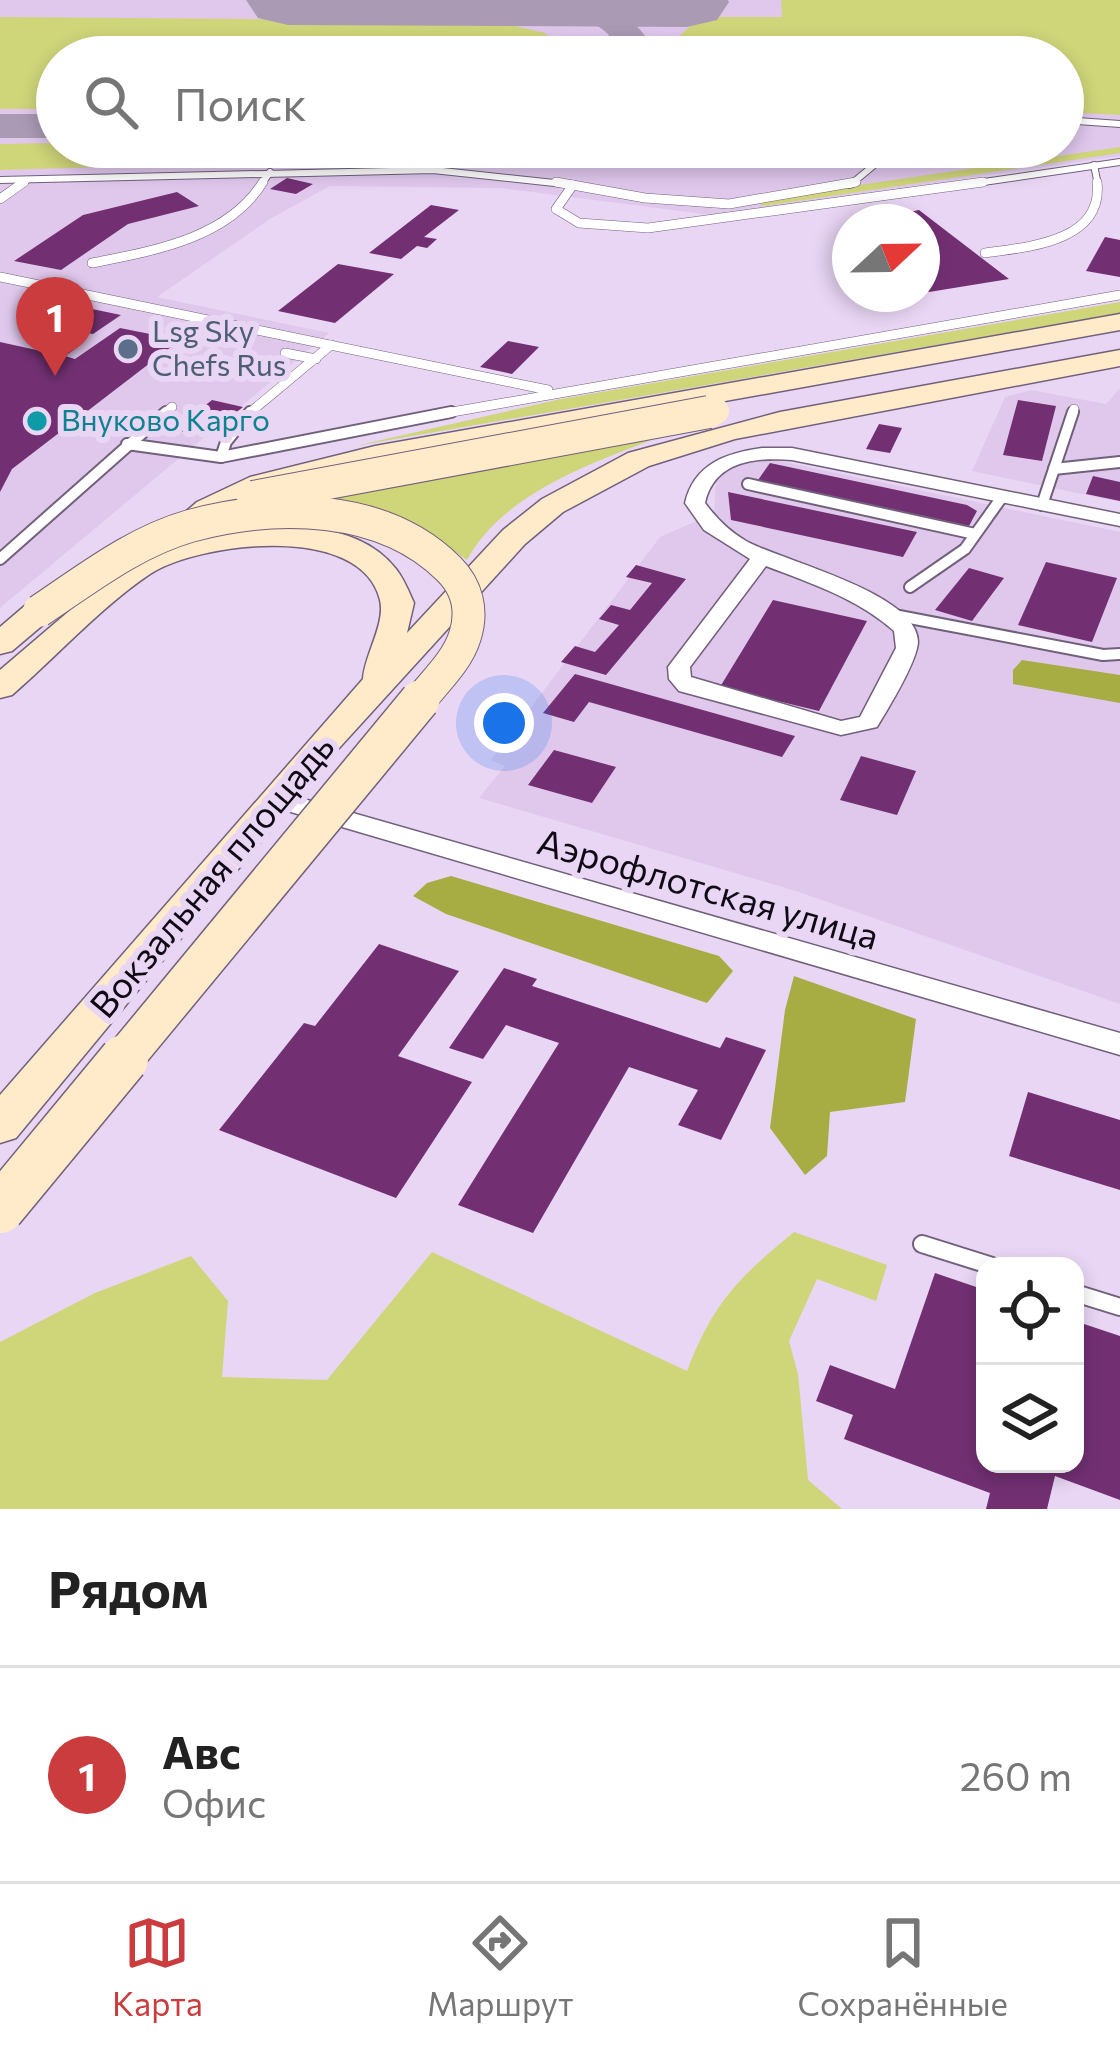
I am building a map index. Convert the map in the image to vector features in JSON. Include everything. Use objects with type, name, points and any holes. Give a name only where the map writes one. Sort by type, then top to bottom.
[{"type":"main road","points":[[0,688],[208,508],[292,473],[1120,322]]},
{"type":"main road","points":[[0,644],[109,549],[180,514],[1120,335]]},
{"type":"main road","name":"Вокзальная площадь","points":[[0,1126],[376,685],[535,518],[594,481],[675,444],[722,431],[1120,358]]},
{"type":"main road","points":[[0,1208],[457,655],[469,614],[463,585],[417,542],[355,520],[282,513],[237,516],[165,533],[39,611]]},
{"type":"main road","points":[[97,602],[151,564],[215,542],[264,535],[337,545],[375,565],[396,594],[398,613],[376,685]]},
{"type":"street","points":[[764,554],[679,667],[680,679],[687,686],[841,728],[858,727],[869,722],[907,648],[905,629],[872,599],[764,554],[713,526],[694,503],[697,487],[710,471],[747,456],[792,454],[1120,520]]},
{"type":"street","name":"Аэрофлотская улица","points":[[276,800],[1120,1044]]},
{"type":"lane","points":[[1084,121],[1120,124]]},
{"type":"lane","points":[[1084,167],[1120,162]]},
{"type":"lane","points":[[985,253],[1077,238],[1097,222],[1107,199],[1106,184],[1094,166]]},
{"type":"lane","points":[[0,180],[433,170],[693,204],[744,203],[853,185],[872,168]]},
{"type":"lane","points":[[574,185],[556,209],[564,218],[608,227],[648,228],[1080,168]]},
{"type":"lane","points":[[92,263],[176,243],[205,230],[254,197],[270,172]]},
{"type":"lane","points":[[0,199],[28,180]]},
{"type":"lane","points":[[0,277],[555,392]]},
{"type":"lane","points":[[127,444],[221,457],[555,392],[1120,295]]},
{"type":"lane","points":[[221,457],[225,442],[242,420],[331,345]]},
{"type":"lane","points":[[285,353],[316,359]]},
{"type":"lane","points":[[0,559],[172,407]]},
{"type":"lane","points":[[1042,505],[1074,409]]},
{"type":"lane","points":[[1054,469],[1120,462]]},
{"type":"lane","points":[[748,484],[975,535]]},
{"type":"lane","points":[[910,587],[948,565],[1002,496]]},
{"type":"lane","points":[[893,615],[1103,655],[1120,654]]},
{"type":"lane","points":[[922,1244],[976,1261]]},
{"type":"lane","points":[[1084,1296],[1120,1307]]},
{"type":"shaded area","points":[[0,0],[1120,0],[1120,156],[1084,161],[1084,36],[36,36],[36,168],[1037,168],[711,215],[501,188],[330,186],[270,219],[157,297],[329,333],[0,608]]},
{"type":"shaded area","points":[[1120,388],[1120,502],[972,471],[1005,397],[1031,390],[1106,404]]},
{"type":"shaded area","points":[[775,460],[1120,532],[1120,1004],[796,891],[479,798],[505,766],[491,760],[660,537],[714,513],[716,480],[727,471],[750,462]]},
{"type":"shaded area","points":[[1022,660],[1120,675],[1120,703],[1013,684],[1013,670]]},
{"type":"shaded area","points":[[451,876],[719,956],[733,971],[707,1003],[446,914],[413,896],[427,883]]},
{"type":"shaded area","points":[[794,976],[916,1019],[905,1102],[830,1112],[827,1156],[805,1175],[770,1128]]},
{"type":"green space","points":[[781,0],[1120,0],[1120,115],[1084,113],[1084,36],[680,36],[700,17],[782,17]]},
{"type":"green space","points":[[0,17],[493,21],[548,36],[36,36],[36,109],[0,109]]},
{"type":"green space","points":[[36,143],[36,168],[67,168],[0,170],[0,144]]},
{"type":"green space","points":[[1120,147],[1120,153],[1084,158],[1084,152]]},
{"type":"green space","points":[[976,168],[1019,168],[763,206],[756,200]]},
{"type":"green space","points":[[1120,302],[1120,313],[355,446],[561,399]]},
{"type":"green space","points":[[667,434],[583,468],[528,497],[483,536],[467,560],[429,533],[282,500]]},
{"type":"green space","points":[[794,1232],[887,1265],[876,1301],[817,1279],[789,1341],[798,1374],[808,1480],[842,1509],[0,1509],[0,1342],[95,1293],[191,1256],[228,1301],[222,1377],[327,1380],[432,1252],[687,1371],[707,1327],[730,1293]]},
{"type":"building","points":[[287,178],[313,184],[296,194],[270,189]]},
{"type":"building","points":[[177,192],[199,206],[128,224],[61,270],[14,261],[83,215]]},
{"type":"building","points":[[431,205],[459,210],[424,237],[437,239],[427,248],[417,246],[401,259],[369,253]]},
{"type":"building","points":[[940,226],[1009,279],[940,290]]},
{"type":"building","points":[[1105,237],[1120,240],[1120,277],[1086,271]]},
{"type":"building","points":[[338,264],[394,274],[335,323],[278,311]]},
{"type":"building","points":[[63,303],[121,315],[93,334],[35,322]]},
{"type":"building","name":"Внуково Карго","points":[[120,328],[180,340],[12,469],[0,492],[0,342],[50,353],[61,346],[75,349],[65,356],[75,359]]},
{"type":"building","points":[[508,341],[539,347],[512,374],[480,367]]},
{"type":"building","points":[[212,400],[243,407],[206,437],[174,430]]},
{"type":"building","points":[[1018,400],[1056,406],[1042,461],[1003,455]]},
{"type":"building","points":[[879,424],[902,428],[890,453],[866,449]]},
{"type":"building","points":[[770,463],[977,511],[969,526],[758,480]]},
{"type":"building","points":[[1093,476],[1120,482],[1120,501],[1086,494]]},
{"type":"building","points":[[728,492],[917,532],[903,557],[731,520]]},
{"type":"building","points":[[1046,562],[1117,578],[1092,642],[1018,625]]},
{"type":"building","points":[[636,565],[686,579],[606,675],[561,662],[575,646],[595,652],[619,625],[599,619],[611,605],[630,610],[652,583],[626,577]]},
{"type":"building","points":[[969,568],[1004,578],[972,621],[935,610]]},
{"type":"building","points":[[773,600],[867,621],[819,711],[720,687]]},
{"type":"building","points":[[575,674],[795,736],[782,757],[589,702],[574,722],[543,713]]},
{"type":"building","points":[[554,750],[616,767],[592,803],[528,785]]},
{"type":"building","points":[[861,756],[916,771],[897,815],[840,800]]},
{"type":"building","points":[[379,944],[459,971],[398,1056],[472,1082],[396,1198],[219,1130],[304,1023],[315,1026]]},
{"type":"building","points":[[504,968],[537,979],[532,986],[720,1048],[726,1037],[766,1050],[721,1140],[678,1125],[698,1090],[629,1067],[533,1233],[458,1205],[559,1043],[506,1025],[483,1059],[449,1048]]},
{"type":"building","points":[[1028,1092],[1120,1120],[1120,1190],[1009,1156]]},
{"type":"building","points":[[935,1273],[976,1287],[976,1473],[1084,1473],[1084,1324],[1120,1336],[1120,1500],[1055,1476],[1047,1509],[986,1509],[990,1493],[844,1439],[853,1415],[816,1401],[830,1365],[895,1389]]},
{"type":"taxiway","points":[[530,2],[592,10],[621,23],[628,36]]},
{"type":"taxiway","points":[[0,126],[36,126]]},
{"type":"runway","points":[[288,0],[687,2]]},
{"type":"place","name":"Lsg Sky Chefs Rus","points":[[128,349]]},
{"type":"place","name":"Авс","points":[[55,376]]},
{"type":"place","name":"Внуково Карго","points":[[37,421]]}]
